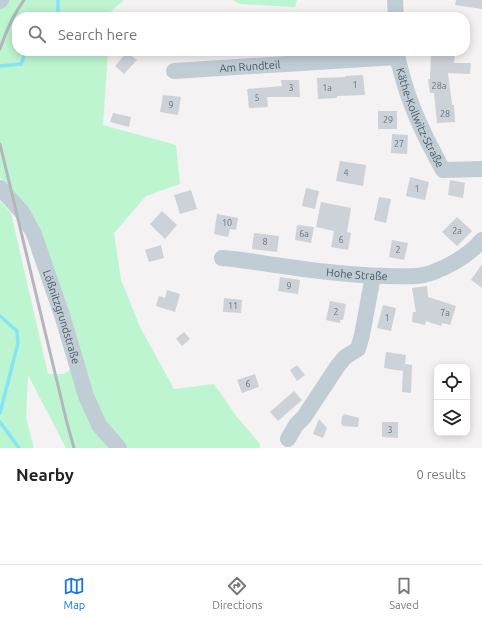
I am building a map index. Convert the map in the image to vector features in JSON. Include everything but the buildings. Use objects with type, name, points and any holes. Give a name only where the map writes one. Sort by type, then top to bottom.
[{"type":"street","points":[[395,0],[396,12]]},
{"type":"street","name":"Am Rundteil","points":[[174,72],[372,56]]},
{"type":"street","name":"Käthe-Kollwitz-Straße","points":[[397,56],[404,84],[413,110],[443,170],[482,169]]},
{"type":"street","name":"Lößnitzgrundstraße","points":[[0,188],[22,212],[34,234],[64,318],[86,396],[99,425],[119,448]]},
{"type":"street","name":"Hohe Straße","points":[[222,258],[316,271],[373,276],[409,276],[430,273],[452,264],[475,248],[482,240]]},
{"type":"street","points":[[288,439],[296,425],[304,417],[337,367],[345,357],[358,349],[373,276]]},
{"type":"green space","points":[[7,0],[124,0],[110,12],[12,12],[12,56],[108,56],[103,125],[176,145],[180,184],[146,196],[114,233],[121,280],[140,327],[174,389],[214,384],[237,417],[260,444],[260,448],[66,448],[28,375],[26,418],[34,448],[0,448],[0,201],[11,213],[48,374],[64,374],[82,360],[17,200],[0,177],[0,7]]},
{"type":"green space","points":[[233,0],[297,0],[295,7],[239,4]]},
{"type":"waterway","points":[[58,0],[58,12]]},
{"type":"waterway","points":[[0,66],[21,64],[24,56]]},
{"type":"waterway","points":[[0,316],[17,331],[18,343],[0,413]]},
{"type":"waterway","points":[[0,422],[19,448]]},
{"type":"railway","points":[[16,12],[24,0]]},
{"type":"railway","points":[[0,49],[12,19]]},
{"type":"railway","points":[[0,144],[74,448]]}]
